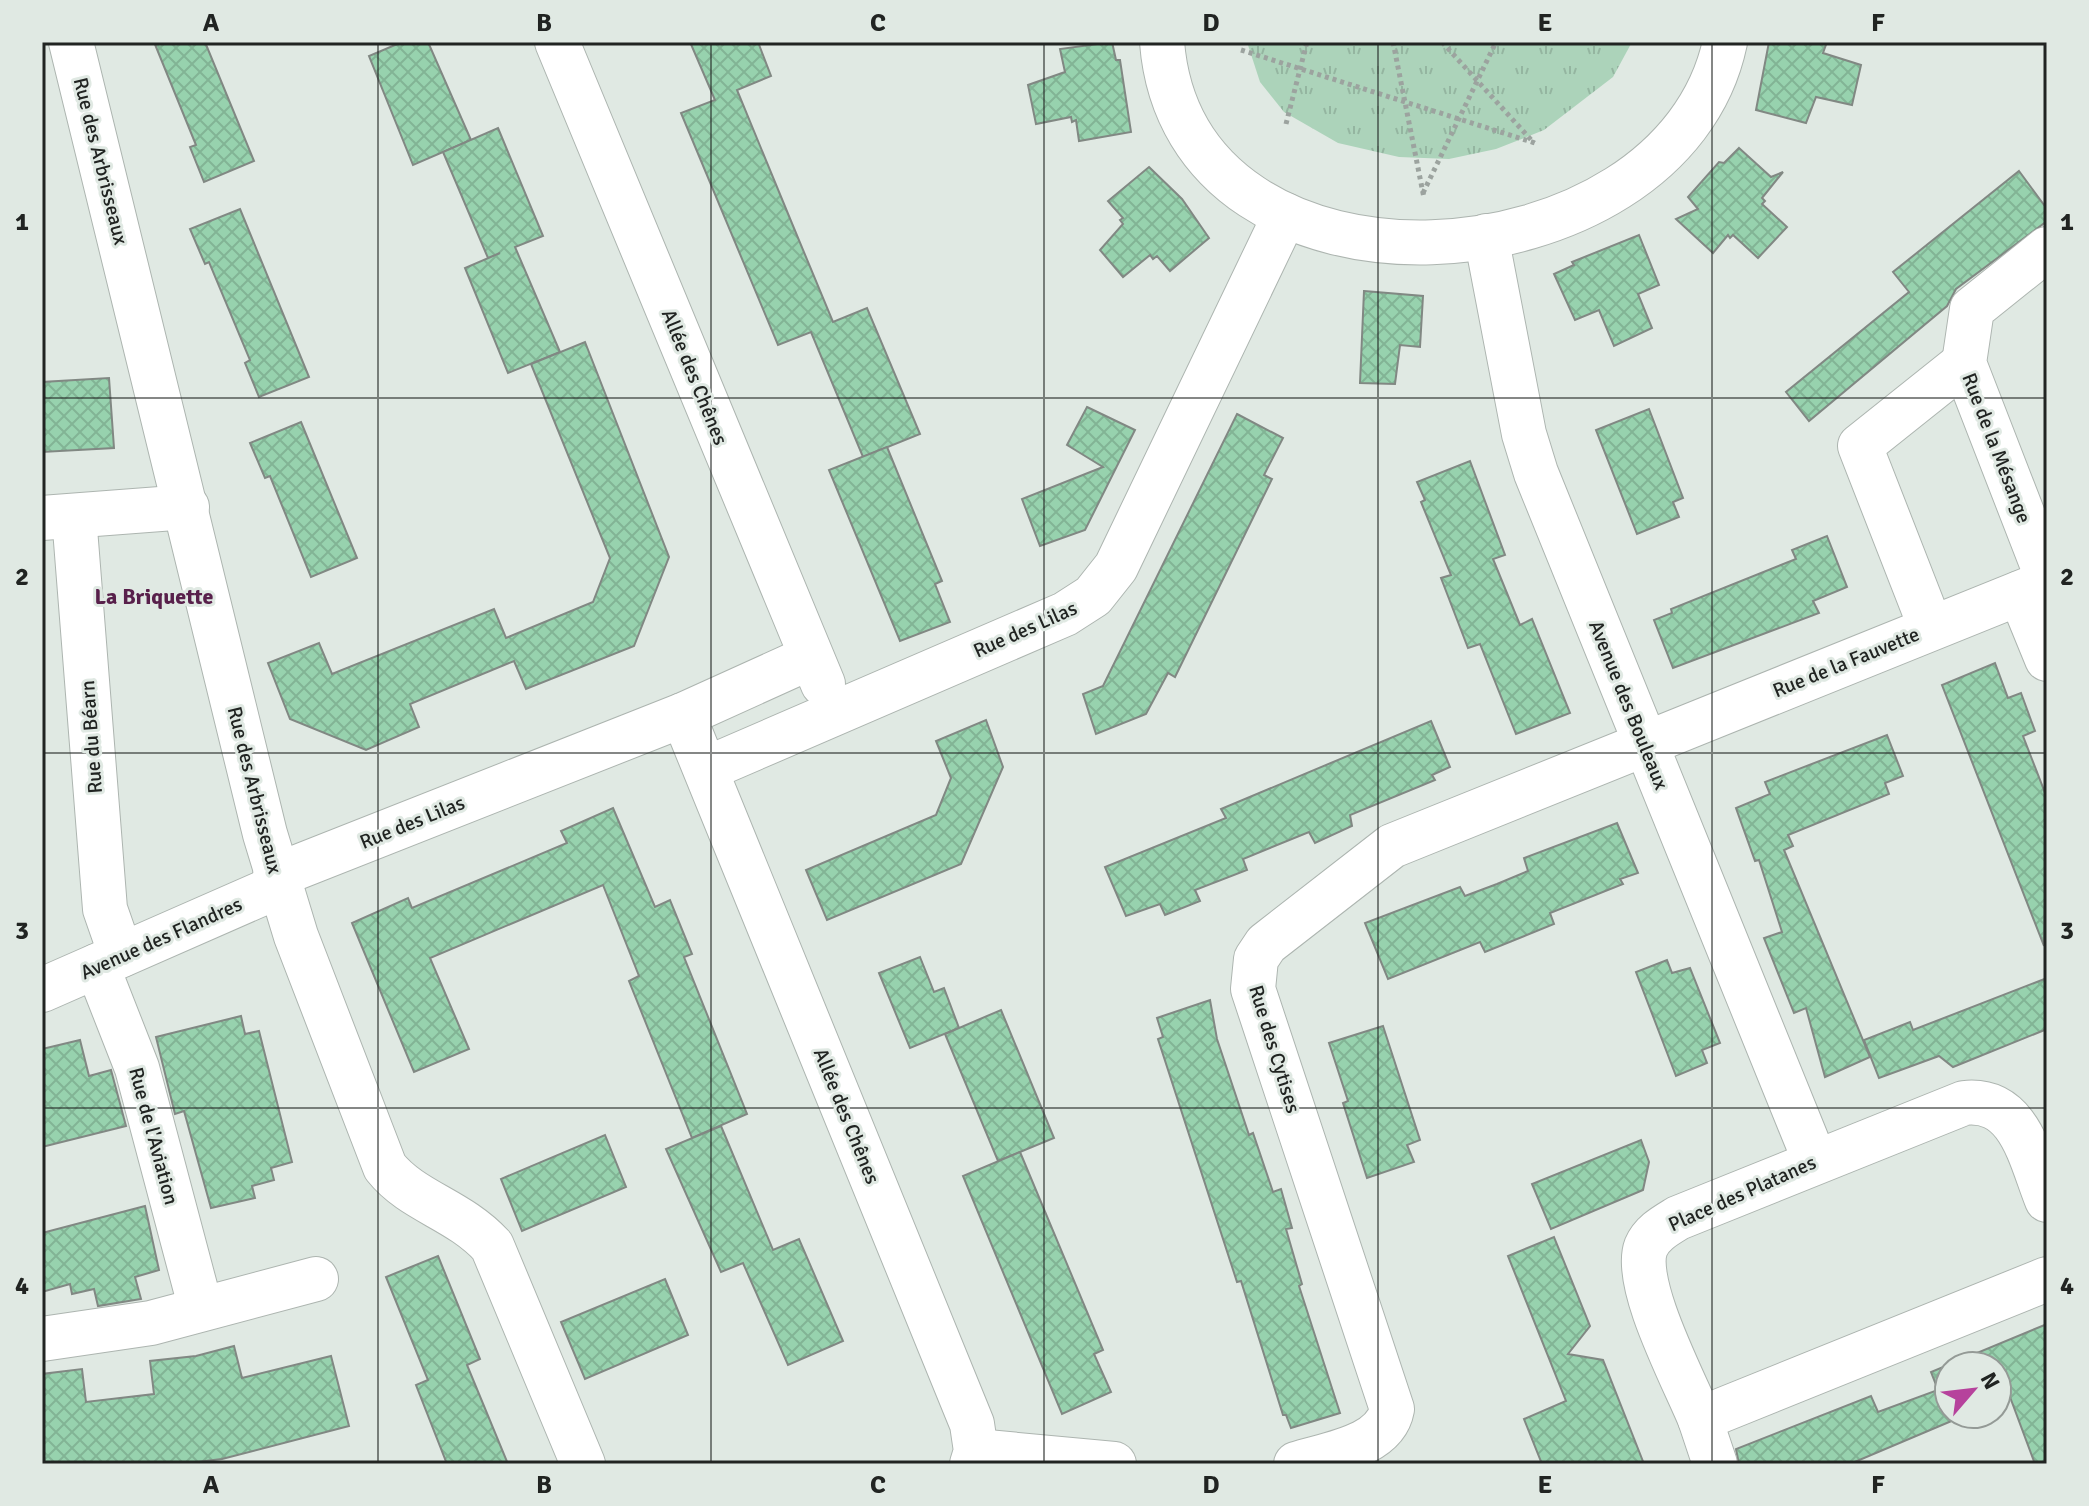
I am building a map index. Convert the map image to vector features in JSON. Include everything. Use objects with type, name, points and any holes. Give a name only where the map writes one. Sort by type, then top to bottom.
[{"type":"street","name":"Rue des Arbrisseaux","points":[[71,42],[277,881],[385,1167],[405,1188],[467,1222],[492,1246],[583,1464]]},
{"type":"street","name":"Allée des Chênes","points":[[557,42],[835,712]]},
{"type":"street","points":[[1162,42],[1173,96],[1199,149],[1235,186],[1285,215],[1343,235],[1434,244],[1486,236],[1577,210],[1631,178],[1660,154],[1700,106],[1725,42]]},
{"type":"street","name":"Rue des Lilas","points":[[706,769],[1065,614],[1106,582],[1285,215]]},
{"type":"street","name":"Avenue des Bouleaux","points":[[1486,236],[1530,457],[1815,1161]]},
{"type":"street","name":"Rue de la Mésange","points":[[2047,249],[1972,309],[1964,363],[2038,584],[2047,659]]},
{"type":"street","name":"Rue de la Mésange","points":[[1931,628],[1860,446],[1964,363]]},
{"type":"street","points":[[58,517],[187,507]]},
{"type":"street","name":"Rue du Béarn","points":[[58,517],[109,960]]},
{"type":"street","name":"Rue de la Fauvette","points":[[1644,743],[2038,584]]},
{"type":"street","name":"Rue des Lilas","points":[[277,881],[683,715],[811,657]]},
{"type":"street","points":[[683,715],[706,769]]},
{"type":"street","name":"Rue des Cytises","points":[[1296,1464],[1374,1437],[1390,1420],[1392,1409],[1256,999],[1252,973],[1256,959],[1278,932],[1392,846],[1644,743]]},
{"type":"street","name":"Allée des Chênes","points":[[706,769],[972,1424],[974,1458]]},
{"type":"street","name":"Avenue des Flandres","points":[[42,990],[277,881]]},
{"type":"street","name":"Rue de l'Aviation","points":[[109,960],[201,1309]]},
{"type":"street","name":"Place des Platanes","points":[[1700,1419],[1651,1299],[1643,1265],[1645,1250],[1653,1235],[1678,1218],[1948,1107],[1979,1101],[2006,1112],[2016,1125],[2047,1200]]},
{"type":"street","points":[[42,1339],[116,1330],[316,1279]]},
{"type":"street","points":[[1715,1464],[1700,1419],[2047,1279]]},
{"type":"street","points":[[974,1458],[1114,1464]]},
{"type":"path","points":[[1286,124],[1307,42]]},
{"type":"path","points":[[1393,42],[1434,244]]},
{"type":"path","points":[[1241,50],[1535,143],[1442,42]]},
{"type":"path","points":[[1423,193],[1496,42]]},
{"type":"green space","points":[[1247,42],[1632,42],[1613,77],[1544,130],[1496,149],[1449,159],[1399,157],[1338,143],[1284,112],[1260,82]]},
{"type":"building","points":[[154,42],[205,42],[254,161],[204,182],[190,147],[196,145]]},
{"type":"building","points":[[402,42],[428,42],[471,140],[413,165],[369,56]]},
{"type":"building","points":[[690,42],[758,42],[771,76],[737,90],[791,221],[833,322],[867,308],[920,434],[863,457],[811,332],[778,345],[681,113],[715,100]]},
{"type":"building","points":[[1112,42],[1116,60],[1120,60],[1131,132],[1079,141],[1076,120],[1072,122],[1071,117],[1036,124],[1028,85],[1065,72],[1060,49]]},
{"type":"building","points":[[1769,42],[1827,42],[1823,53],[1861,65],[1852,105],[1816,97],[1806,123],[1756,110]]},
{"type":"building","points":[[498,128],[543,236],[515,247],[560,352],[508,373],[465,268],[500,253],[488,258],[443,152]]},
{"type":"building","points":[[1739,148],[1771,177],[1783,172],[1762,198],[1765,201],[1762,204],[1787,227],[1758,258],[1733,235],[1730,238],[1728,235],[1713,253],[1676,219],[1698,209],[1688,197],[1719,162],[1724,163]]},
{"type":"building","points":[[1149,167],[1182,199],[1209,238],[1170,271],[1157,256],[1153,259],[1150,255],[1123,277],[1100,250],[1123,224],[1120,220],[1123,218],[1108,201]]},
{"type":"building","points":[[2019,171],[2047,209],[2047,221],[1956,289],[1947,306],[1809,421],[1786,392],[1909,292],[1893,272]]},
{"type":"building","points":[[240,209],[309,377],[259,397],[245,363],[250,360],[209,262],[205,264],[190,229]]},
{"type":"building","points":[[1639,235],[1659,285],[1638,294],[1652,328],[1614,346],[1599,310],[1575,320],[1554,274],[1574,265],[1572,262]]},
{"type":"building","points":[[1364,291],[1423,296],[1420,347],[1400,345],[1395,384],[1360,383]]},
{"type":"building","points":[[585,342],[669,557],[634,646],[526,689],[514,661],[410,704],[419,727],[366,750],[290,719],[268,663],[319,643],[332,674],[494,609],[506,638],[593,602],[610,558],[531,364]]},
{"type":"building","points":[[109,378],[114,448],[42,452],[42,382]]},
{"type":"building","points":[[1087,407],[1135,430],[1085,530],[1040,546],[1022,499],[1103,467],[1067,445]]},
{"type":"building","points":[[1649,409],[1683,498],[1673,502],[1679,517],[1637,534],[1596,430]]},
{"type":"building","points":[[1237,414],[1283,438],[1264,475],[1272,479],[1175,677],[1168,673],[1146,714],[1096,734],[1083,694],[1103,686]]},
{"type":"building","points":[[301,422],[357,558],[311,577],[270,476],[265,478],[250,443]]},
{"type":"building","points":[[887,447],[942,581],[935,584],[950,622],[900,641],[829,470]]},
{"type":"building","points":[[1470,461],[1505,555],[1493,559],[1520,625],[1532,619],[1570,713],[1516,734],[1480,644],[1468,648],[1441,578],[1451,575],[1421,502],[1425,500],[1417,482]]},
{"type":"building","points":[[1827,536],[1847,587],[1813,601],[1819,613],[1673,668],[1654,620],[1672,613],[1671,609],[1796,559],[1792,550]]},
{"type":"building","points":[[1995,663],[2008,698],[2021,693],[2035,731],[2023,736],[2047,798],[2044,946],[1942,685]]},
{"type":"building","points":[[986,720],[1003,767],[961,864],[827,920],[806,870],[936,815],[951,778],[936,741]]},
{"type":"building","points":[[1431,721],[1450,767],[1432,775],[1435,780],[1350,815],[1352,826],[1315,843],[1309,832],[1243,859],[1247,870],[1195,890],[1200,901],[1165,915],[1160,904],[1126,916],[1105,867],[1226,818],[1221,809]]},
{"type":"building","points":[[1887,735],[1903,776],[1885,783],[1889,794],[1788,835],[1793,846],[1784,850],[1870,1057],[1825,1077],[1806,1008],[1794,1013],[1764,938],[1782,932],[1759,860],[1755,861],[1736,808],[1770,794],[1765,782]]},
{"type":"building","points":[[613,808],[655,907],[670,900],[692,954],[684,957],[747,1114],[692,1138],[629,981],[639,976],[603,885],[430,958],[469,1049],[414,1072],[352,923],[408,898],[412,908],[567,843],[561,831]]},
{"type":"building","points":[[1617,823],[1638,873],[1620,879],[1623,884],[1550,913],[1554,924],[1485,952],[1480,942],[1388,979],[1365,923],[1460,887],[1465,896],[1497,884],[1528,871],[1524,858]]},
{"type":"building","points":[[920,957],[934,992],[944,988],[959,1028],[910,1048],[879,973]]},
{"type":"building","points":[[1667,960],[1672,973],[1690,968],[1720,1043],[1702,1050],[1707,1063],[1676,1076],[1636,972]]},
{"type":"building","points":[[2047,978],[2047,1029],[1953,1067],[1939,1056],[1879,1078],[1864,1040],[1910,1022],[1913,1030]]},
{"type":"building","points":[[1210,1000],[1217,1039],[1249,1135],[1253,1133],[1273,1192],[1281,1189],[1292,1228],[1286,1229],[1302,1284],[1299,1286],[1340,1413],[1291,1428],[1286,1415],[1283,1415],[1241,1281],[1237,1282],[1158,1039],[1163,1037],[1157,1018]]},
{"type":"building","points":[[1001,1010],[1054,1138],[998,1161],[945,1034]]},
{"type":"building","points":[[241,1016],[245,1034],[259,1031],[292,1162],[271,1168],[274,1180],[252,1186],[255,1198],[211,1208],[184,1111],[175,1114],[156,1037]]},
{"type":"building","points":[[1383,1026],[1420,1140],[1407,1145],[1414,1162],[1367,1178],[1343,1103],[1348,1101],[1329,1043]]},
{"type":"building","points":[[80,1040],[89,1076],[111,1070],[126,1126],[42,1147],[42,1049]]},
{"type":"building","points":[[721,1126],[773,1250],[799,1239],[843,1341],[788,1365],[743,1263],[721,1272],[666,1149]]},
{"type":"building","points":[[605,1135],[626,1187],[522,1231],[501,1179]]},
{"type":"building","points":[[1641,1140],[1649,1162],[1643,1190],[1551,1229],[1532,1184]]},
{"type":"building","points":[[1020,1152],[1103,1350],[1094,1354],[1111,1392],[1062,1414],[963,1176]]},
{"type":"building","points":[[145,1206],[159,1270],[135,1277],[141,1299],[98,1306],[94,1289],[72,1294],[70,1284],[42,1292],[42,1233]]},
{"type":"building","points":[[1554,1237],[1590,1326],[1568,1354],[1603,1360],[1644,1464],[1542,1464],[1524,1419],[1566,1401],[1508,1256]]},
{"type":"building","points":[[438,1256],[480,1359],[467,1365],[508,1464],[447,1464],[416,1385],[428,1380],[386,1277]]},
{"type":"building","points":[[665,1279],[688,1335],[585,1379],[561,1322]]},
{"type":"building","points":[[2047,1324],[2047,1464],[2035,1464],[2013,1405],[2013,1350],[1984,1350]]},
{"type":"building","points":[[234,1346],[242,1378],[331,1356],[349,1426],[222,1459],[180,1464],[42,1464],[42,1374],[82,1369],[86,1402],[154,1394],[150,1361],[196,1356]]},
{"type":"building","points":[[1933,1392],[1933,1429],[1850,1464],[1739,1464],[1736,1449],[1871,1396],[1878,1412]]},
{"type":"district","name":"La Briquette","points":[[154,596]]}]
